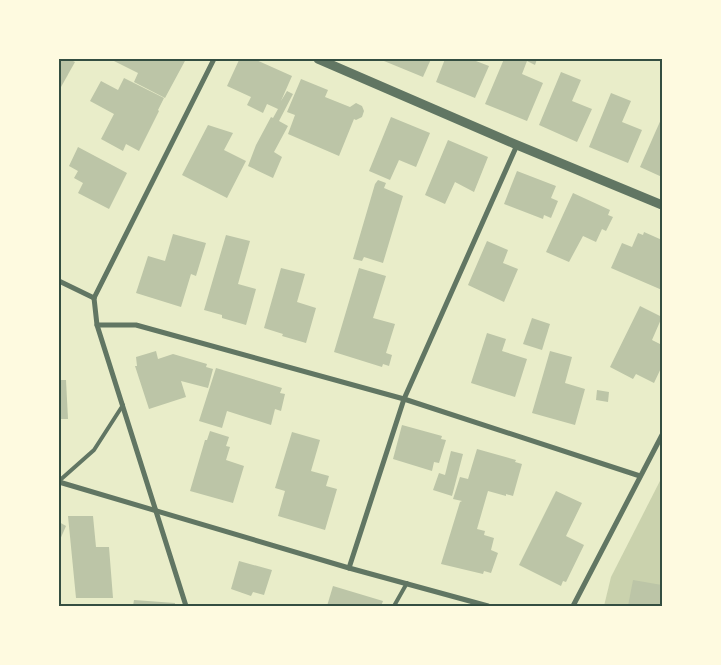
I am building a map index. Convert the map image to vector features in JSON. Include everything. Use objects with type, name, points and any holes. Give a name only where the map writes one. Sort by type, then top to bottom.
[{"type":"street","points":[[186,606],[158,512],[97,325],[94,298],[214,59]]},
{"type":"street","points":[[318,59],[662,205]]},
{"type":"street","points":[[348,568],[404,399],[518,145]]},
{"type":"street","points":[[59,281],[94,298]]},
{"type":"street","points":[[97,325],[136,325],[404,399],[640,476]]},
{"type":"street","points":[[573,606],[662,435]]},
{"type":"street","points":[[59,482],[348,568],[488,606]]},
{"type":"lane","points":[[59,482],[94,450],[123,405]]},
{"type":"lane","points":[[394,606],[406,583]]},
{"type":"green space","points":[[662,477],[662,606],[604,606],[611,577]]},
{"type":"building","points":[[59,59],[69,59],[75,62],[61,87],[59,85]]},
{"type":"building","points":[[115,59],[186,59],[165,98],[134,82],[138,73],[114,61]]},
{"type":"building","points":[[254,59],[292,76],[281,101],[287,91],[293,94],[279,121],[288,126],[274,152],[282,157],[273,178],[248,166],[256,145],[271,117],[273,118],[278,109],[267,104],[263,113],[247,105],[251,97],[227,86],[239,60]]},
{"type":"building","points":[[385,59],[431,59],[423,77],[384,61]]},
{"type":"building","points":[[445,59],[477,59],[476,61],[489,66],[475,98],[436,82]]},
{"type":"building","points":[[504,59],[537,59],[535,65],[527,61],[522,74],[543,83],[527,121],[485,104]]},
{"type":"building","points":[[561,72],[581,80],[572,101],[592,109],[577,142],[539,125]]},
{"type":"building","points":[[124,78],[164,98],[139,151],[126,144],[123,151],[101,139],[114,114],[90,101],[101,81],[118,90]]},
{"type":"building","points":[[301,79],[328,90],[325,97],[350,107],[356,103],[362,106],[364,111],[362,117],[354,119],[339,156],[288,134],[295,115],[287,112]]},
{"type":"building","points":[[611,93],[631,101],[622,122],[642,130],[628,163],[589,147]]},
{"type":"building","points":[[391,117],[430,133],[416,167],[399,160],[390,180],[369,171]]},
{"type":"building","points":[[662,117],[662,177],[640,167]]},
{"type":"building","points":[[208,125],[233,133],[224,150],[246,161],[227,198],[182,175]]},
{"type":"building","points":[[448,140],[488,157],[474,192],[455,182],[445,204],[425,195]]},
{"type":"building","points":[[78,147],[127,173],[109,209],[78,193],[83,183],[74,178],[78,171],[69,166]]},
{"type":"building","points":[[517,171],[556,186],[551,198],[558,201],[551,218],[544,215],[543,219],[504,204]]},
{"type":"building","points":[[378,180],[386,183],[384,188],[403,196],[383,263],[364,257],[362,261],[353,259],[375,184]]},
{"type":"building","points":[[573,193],[610,210],[608,215],[613,217],[606,231],[602,229],[596,242],[583,236],[569,262],[546,252]]},
{"type":"building","points":[[644,232],[662,240],[662,290],[611,268],[622,243],[632,247],[638,233],[643,235]]},
{"type":"building","points":[[173,234],[206,243],[196,276],[191,274],[181,307],[136,293],[148,256],[165,261]]},
{"type":"building","points":[[226,235],[250,241],[238,284],[256,289],[246,325],[204,310]]},
{"type":"building","points":[[487,241],[508,250],[503,263],[518,269],[504,302],[468,285]]},
{"type":"building","points":[[281,268],[305,274],[297,302],[316,308],[306,343],[264,328]]},
{"type":"building","points":[[359,268],[386,276],[373,318],[395,324],[386,353],[392,355],[389,366],[383,364],[382,367],[334,352]]},
{"type":"building","points":[[640,306],[662,317],[652,340],[662,345],[662,366],[654,383],[636,374],[633,379],[610,367]]},
{"type":"building","points":[[532,318],[550,324],[542,350],[523,344]]},
{"type":"building","points":[[487,333],[506,339],[502,351],[527,359],[515,397],[471,383]]},
{"type":"building","points":[[156,351],[158,359],[173,354],[207,364],[206,367],[213,369],[208,388],[181,381],[186,397],[149,409],[135,366],[137,366],[136,357]]},
{"type":"building","points":[[550,351],[572,357],[565,383],[585,389],[575,425],[532,413]]},
{"type":"building","points":[[216,368],[282,388],[280,393],[285,394],[281,411],[275,409],[271,425],[227,411],[222,428],[199,421]]},
{"type":"building","points":[[59,380],[66,380],[68,419],[59,419]]},
{"type":"building","points":[[597,390],[609,392],[608,402],[596,400]]},
{"type":"building","points":[[402,425],[442,436],[441,439],[446,440],[439,463],[434,462],[432,471],[393,459]]},
{"type":"building","points":[[210,431],[229,437],[226,446],[230,447],[226,460],[244,466],[233,503],[190,491],[205,440],[207,440]]},
{"type":"building","points":[[292,432],[320,440],[311,471],[329,476],[326,486],[337,489],[325,530],[278,516],[285,491],[275,488]]},
{"type":"building","points":[[477,449],[516,460],[515,462],[522,464],[513,496],[488,491],[477,529],[485,531],[484,535],[494,538],[491,550],[498,553],[491,573],[484,571],[483,574],[441,564],[460,502],[462,501],[453,499],[460,477],[468,479]]},
{"type":"building","points":[[451,451],[463,454],[452,496],[433,490],[439,473],[445,475]]},
{"type":"building","points":[[556,491],[582,503],[566,536],[584,545],[566,582],[563,581],[561,586],[519,565]]},
{"type":"building","points":[[68,516],[93,516],[96,547],[109,547],[113,598],[76,598]]},
{"type":"building","points":[[59,522],[66,526],[59,542]]},
{"type":"building","points":[[239,561],[272,570],[264,595],[253,592],[251,596],[231,589]]},
{"type":"building","points":[[633,580],[662,585],[662,606],[628,606]]},
{"type":"building","points":[[333,586],[383,601],[381,606],[327,606]]},
{"type":"building","points":[[134,600],[175,603],[175,606],[133,606]]}]
